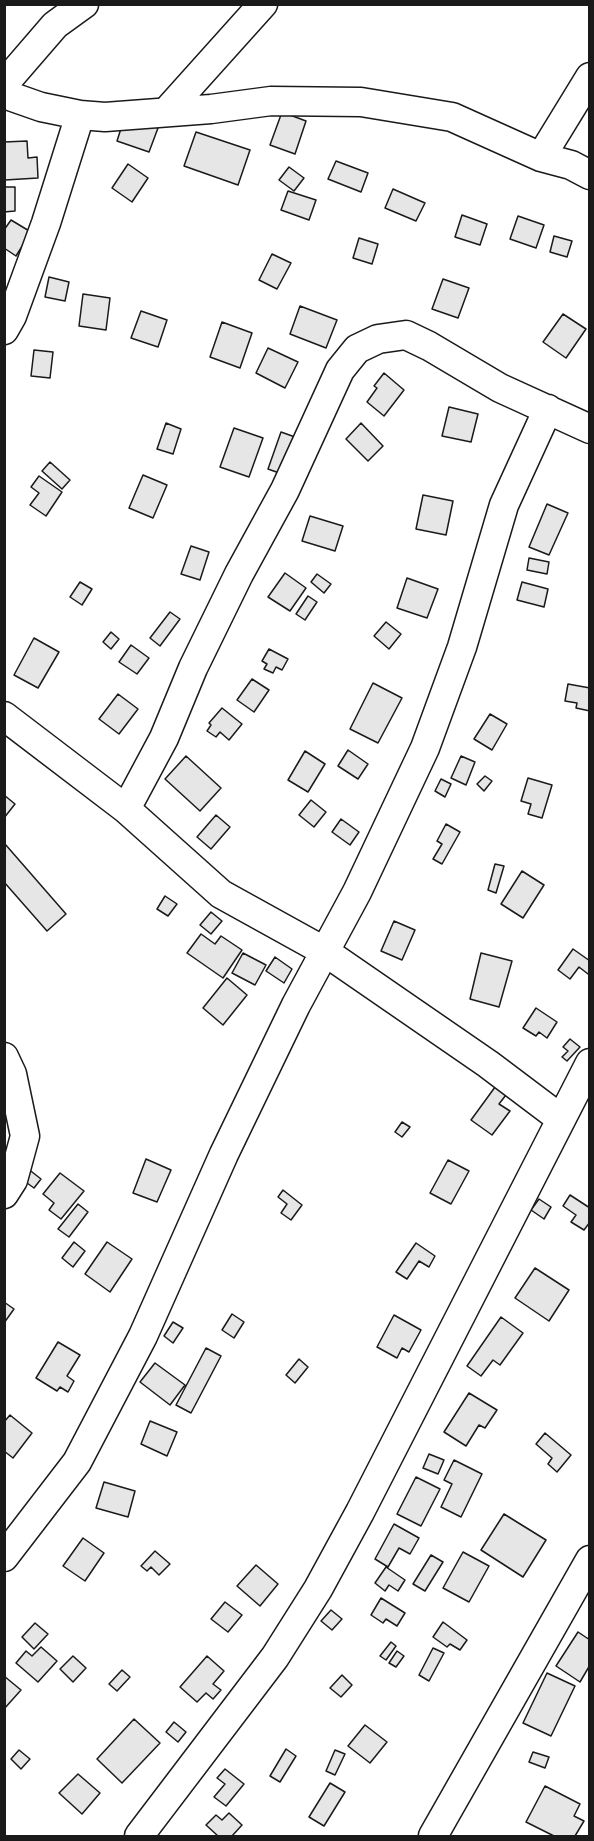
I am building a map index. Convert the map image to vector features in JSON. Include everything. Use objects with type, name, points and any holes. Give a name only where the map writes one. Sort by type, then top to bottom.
[{"type":"street","points":[[4,84],[55,25],[84,4]]},
{"type":"street","points":[[166,112],[263,4]]},
{"type":"street","points":[[541,157],[590,77]]},
{"type":"street","points":[[4,94],[41,107],[80,115],[105,117],[211,109],[271,100],[360,102],[452,117],[541,157],[571,165],[590,175]]},
{"type":"street","points":[[4,330],[12,316],[46,223],[80,115]]},
{"type":"street","points":[[126,809],[164,738],[193,668],[239,574],[285,490],[340,370],[357,349],[378,339],[406,335],[500,388],[590,429]]},
{"type":"street","points":[[4,1557],[83,1452],[143,1336],[224,1154],[296,1005],[357,892],[425,748],[462,647],[504,505],[548,409]]},
{"type":"street","points":[[8,726],[126,809],[221,894],[324,951],[488,1064],[561,1119]]},
{"type":"street","points":[[4,1057],[12,1074],[25,1136],[13,1180],[4,1194]]},
{"type":"street","points":[[139,1836],[275,1657],[318,1589],[360,1512],[590,1063]]},
{"type":"street","points":[[433,1836],[590,1560]]},
{"type":"building","points":[[282,112],[306,121],[295,154],[270,145]]},
{"type":"building","points":[[125,116],[158,128],[149,152],[117,141]]},
{"type":"building","points":[[196,132],[250,150],[238,185],[184,166]]},
{"type":"building","points":[[27,141],[28,158],[37,157],[38,178],[5,180],[4,142]]},
{"type":"building","points":[[336,161],[368,173],[361,192],[328,179]]},
{"type":"building","points":[[128,164],[148,178],[132,202],[112,188]]},
{"type":"building","points":[[289,167],[304,178],[294,191],[279,180]]},
{"type":"building","points":[[4,187],[15,187],[15,211],[4,212]]},
{"type":"building","points":[[393,189],[425,203],[416,221],[385,208]]},
{"type":"building","points":[[288,191],[316,200],[309,220],[281,210]]},
{"type":"building","points":[[462,215],[487,224],[480,245],[455,237]]},
{"type":"building","points":[[518,216],[544,225],[536,248],[510,239]]},
{"type":"building","points":[[11,220],[31,232],[16,256],[4,248],[4,230]]},
{"type":"building","points":[[554,236],[572,241],[567,257],[550,252]]},
{"type":"building","points":[[359,238],[378,244],[372,264],[353,258]]},
{"type":"building","points":[[272,254],[291,263],[277,289],[259,280]]},
{"type":"building","points":[[49,277],[69,282],[65,301],[45,297]]},
{"type":"building","points":[[443,279],[469,288],[458,318],[432,309]]},
{"type":"building","points":[[83,294],[110,298],[106,330],[79,326]]},
{"type":"building","points":[[300,306],[337,320],[326,348],[290,334]]},
{"type":"building","points":[[141,311],[167,320],[158,347],[131,338]]},
{"type":"building","points":[[563,314],[586,329],[566,358],[543,342]]},
{"type":"building","points":[[222,322],[252,333],[240,368],[210,357]]},
{"type":"building","points":[[268,348],[298,362],[285,388],[256,373]]},
{"type":"building","points":[[34,350],[53,352],[50,378],[31,376]]},
{"type":"building","points":[[384,373],[404,390],[384,416],[367,402],[377,388],[374,386]]},
{"type":"building","points":[[449,407],[478,414],[471,442],[442,436]]},
{"type":"building","points":[[166,423],[181,429],[173,454],[157,449]]},
{"type":"building","points":[[361,423],[383,446],[368,461],[346,439]]},
{"type":"building","points":[[234,428],[263,438],[249,477],[220,467]]},
{"type":"building","points":[[281,432],[295,437],[282,474],[268,469]]},
{"type":"building","points":[[50,462],[70,480],[62,489],[42,471]]},
{"type":"building","points":[[143,475],[167,485],[153,518],[129,508]]},
{"type":"building","points":[[39,476],[62,492],[46,516],[30,505],[39,493],[31,487]]},
{"type":"building","points":[[423,495],[453,501],[446,535],[416,529]]},
{"type":"building","points":[[547,504],[568,513],[549,555],[529,547]]},
{"type":"building","points":[[310,516],[343,526],[335,551],[302,541]]},
{"type":"building","points":[[191,546],[209,552],[200,580],[181,574]]},
{"type":"building","points":[[529,558],[549,562],[547,574],[527,570]]},
{"type":"building","points":[[285,573],[306,588],[290,611],[268,597]]},
{"type":"building","points":[[317,574],[331,584],[324,593],[311,582]]},
{"type":"building","points":[[407,578],[438,589],[427,618],[397,608]]},
{"type":"building","points":[[80,582],[92,589],[82,605],[70,597]]},
{"type":"building","points":[[522,582],[548,589],[544,607],[517,600]]},
{"type":"building","points":[[308,596],[317,602],[305,620],[296,614]]},
{"type":"building","points":[[170,612],[180,619],[160,646],[150,638]]},
{"type":"building","points":[[386,622],[401,634],[389,649],[374,636]]},
{"type":"building","points":[[111,632],[119,639],[111,649],[103,642]]},
{"type":"building","points":[[34,638],[59,652],[38,688],[14,675]]},
{"type":"building","points":[[131,645],[149,658],[137,674],[119,662]]},
{"type":"building","points":[[269,649],[288,659],[282,670],[276,667],[273,673],[264,669],[267,664],[262,661]]},
{"type":"building","points":[[252,679],[269,690],[254,712],[237,700]]},
{"type":"building","points":[[373,683],[402,698],[378,743],[350,729]]},
{"type":"building","points":[[568,684],[590,688],[590,711],[576,708],[577,703],[565,701]]},
{"type":"building","points":[[118,694],[138,709],[119,734],[99,719]]},
{"type":"building","points":[[222,708],[242,724],[229,740],[220,732],[216,737],[207,731],[211,725],[209,723]]},
{"type":"building","points":[[490,714],[507,724],[492,750],[474,739]]},
{"type":"building","points":[[348,750],[368,764],[358,779],[338,766]]},
{"type":"building","points":[[305,751],[325,764],[308,792],[288,780]]},
{"type":"building","points":[[186,756],[221,788],[200,811],[165,779]]},
{"type":"building","points":[[461,756],[475,762],[466,785],[451,778]]},
{"type":"building","points":[[485,776],[492,781],[484,791],[477,784]]},
{"type":"building","points":[[528,778],[552,785],[542,818],[528,814],[531,804],[521,801]]},
{"type":"building","points":[[441,779],[451,784],[445,797],[435,791]]},
{"type":"building","points":[[4,795],[15,804],[4,818]]},
{"type":"building","points":[[311,800],[326,812],[314,827],[299,815]]},
{"type":"building","points":[[216,815],[230,827],[211,849],[197,837]]},
{"type":"building","points":[[341,819],[359,832],[350,845],[332,832]]},
{"type":"building","points":[[446,824],[460,832],[442,864],[433,859],[442,844],[437,841]]},
{"type":"building","points":[[5,844],[66,914],[47,931],[4,882]]},
{"type":"building","points":[[495,864],[504,866],[496,893],[488,890]]},
{"type":"building","points":[[522,871],[544,885],[523,918],[501,904]]},
{"type":"building","points":[[165,896],[177,904],[168,916],[157,909]]},
{"type":"building","points":[[211,912],[222,921],[211,934],[200,925]]},
{"type":"building","points":[[394,921],[415,930],[402,960],[381,951]]},
{"type":"building","points":[[201,934],[215,944],[221,936],[242,950],[223,978],[187,953]]},
{"type":"building","points":[[573,949],[590,961],[590,971],[588,974],[579,967],[570,979],[558,970]]},
{"type":"building","points":[[243,953],[266,965],[255,985],[232,973]]},
{"type":"building","points":[[481,953],[512,961],[499,1007],[470,999]]},
{"type":"building","points":[[275,957],[292,969],[284,983],[266,971]]},
{"type":"building","points":[[227,978],[247,995],[223,1025],[203,1008]]},
{"type":"building","points":[[536,1008],[557,1022],[547,1038],[539,1032],[536,1036],[523,1028]]},
{"type":"building","points":[[570,1039],[580,1047],[567,1061],[562,1057],[568,1051],[563,1047]]},
{"type":"building","points":[[498,1083],[509,1091],[499,1104],[510,1111],[492,1135],[471,1120]]},
{"type":"building","points":[[402,1122],[410,1127],[402,1137],[395,1132]]},
{"type":"building","points":[[146,1159],[171,1170],[157,1202],[133,1193]]},
{"type":"building","points":[[448,1160],[469,1171],[451,1204],[430,1193]]},
{"type":"building","points":[[27,1168],[41,1179],[34,1188],[20,1178]]},
{"type":"building","points":[[60,1173],[84,1191],[61,1219],[49,1210],[54,1203],[43,1194]]},
{"type":"building","points":[[283,1190],[302,1205],[291,1220],[281,1213],[287,1204],[278,1197]]},
{"type":"building","points":[[570,1195],[590,1208],[590,1222],[584,1230],[571,1222],[576,1215],[563,1206]]},
{"type":"building","points":[[539,1199],[551,1207],[544,1219],[531,1210]]},
{"type":"building","points":[[78,1204],[88,1212],[69,1237],[58,1229]]},
{"type":"building","points":[[74,1242],[85,1251],[73,1267],[62,1258]]},
{"type":"building","points":[[107,1242],[132,1259],[110,1292],[85,1274]]},
{"type":"building","points":[[416,1243],[435,1256],[429,1267],[419,1261],[407,1279],[396,1272]]},
{"type":"building","points":[[535,1268],[569,1290],[549,1321],[515,1298]]},
{"type":"building","points":[[4,1302],[14,1309],[4,1323]]},
{"type":"building","points":[[232,1314],[244,1322],[234,1338],[222,1330]]},
{"type":"building","points":[[394,1315],[421,1330],[409,1352],[402,1348],[397,1358],[377,1347]]},
{"type":"building","points":[[501,1317],[523,1333],[500,1365],[493,1360],[481,1376],[467,1366]]},
{"type":"building","points":[[173,1322],[183,1328],[173,1343],[164,1336]]},
{"type":"building","points":[[58,1342],[80,1355],[67,1376],[74,1381],[68,1392],[60,1387],[57,1391],[36,1378]]},
{"type":"building","points":[[206,1348],[221,1356],[191,1413],[176,1405]]},
{"type":"building","points":[[299,1359],[308,1367],[295,1383],[286,1375]]},
{"type":"building","points":[[155,1363],[185,1385],[170,1405],[140,1382]]},
{"type":"building","points":[[469,1393],[497,1410],[485,1428],[479,1425],[466,1446],[444,1432]]},
{"type":"building","points":[[10,1415],[32,1433],[13,1458],[4,1451],[4,1422]]},
{"type":"building","points":[[150,1421],[177,1432],[167,1456],[141,1444]]},
{"type":"building","points":[[545,1433],[571,1455],[557,1472],[548,1464],[552,1458],[536,1444]]},
{"type":"building","points":[[429,1454],[444,1460],[438,1474],[423,1468]]},
{"type":"building","points":[[454,1460],[482,1474],[461,1517],[441,1507],[452,1484],[444,1480]]},
{"type":"building","points":[[416,1477],[440,1489],[421,1526],[397,1514]]},
{"type":"building","points":[[104,1482],[135,1491],[128,1517],[96,1508]]},
{"type":"building","points":[[504,1514],[546,1540],[523,1577],[481,1550]]},
{"type":"building","points":[[394,1524],[419,1538],[410,1554],[399,1548],[388,1567],[375,1559]]},
{"type":"building","points":[[83,1538],[104,1553],[85,1581],[63,1566]]},
{"type":"building","points":[[155,1551],[170,1564],[159,1575],[151,1567],[147,1571],[141,1566]]},
{"type":"building","points":[[463,1552],[489,1566],[469,1602],[443,1588]]},
{"type":"building","points":[[431,1555],[443,1562],[425,1591],[413,1584]]},
{"type":"building","points":[[256,1565],[278,1584],[260,1606],[237,1586]]},
{"type":"building","points":[[386,1567],[405,1580],[398,1591],[389,1585],[385,1591],[375,1583]]},
{"type":"building","points":[[381,1598],[405,1613],[397,1626],[386,1619],[383,1623],[371,1615]]},
{"type":"building","points":[[225,1602],[242,1615],[228,1632],[211,1619]]},
{"type":"building","points":[[331,1610],[342,1619],[332,1630],[321,1621]]},
{"type":"building","points":[[443,1622],[467,1640],[460,1650],[450,1644],[447,1647],[433,1637]]},
{"type":"building","points":[[35,1623],[48,1634],[34,1649],[22,1637]]},
{"type":"building","points":[[578,1632],[590,1640],[590,1665],[580,1682],[556,1666]]},
{"type":"building","points":[[391,1642],[396,1646],[386,1660],[380,1656]]},
{"type":"building","points":[[41,1647],[57,1661],[38,1682],[16,1663],[26,1651],[32,1656]]},
{"type":"building","points":[[433,1648],[444,1653],[429,1681],[419,1675]]},
{"type":"building","points":[[397,1651],[404,1656],[396,1667],[389,1663]]},
{"type":"building","points":[[73,1656],[86,1668],[73,1682],[60,1669]]},
{"type":"building","points":[[207,1656],[224,1671],[213,1684],[221,1690],[213,1699],[206,1693],[197,1702],[180,1687]]},
{"type":"building","points":[[122,1670],[130,1677],[117,1691],[109,1684]]},
{"type":"building","points":[[547,1673],[575,1686],[551,1736],[523,1723]]},
{"type":"building","points":[[342,1675],[352,1685],[341,1697],[330,1688]]},
{"type":"building","points":[[4,1676],[21,1690],[4,1709]]},
{"type":"building","points":[[134,1719],[160,1743],[122,1783],[97,1759]]},
{"type":"building","points":[[174,1722],[186,1732],[178,1742],[166,1732]]},
{"type":"building","points":[[365,1725],[387,1742],[370,1763],[348,1746]]},
{"type":"building","points":[[286,1749],[296,1756],[280,1782],[270,1776]]},
{"type":"building","points":[[19,1750],[30,1759],[21,1769],[11,1759]]},
{"type":"building","points":[[335,1750],[345,1754],[335,1775],[326,1771]]},
{"type":"building","points":[[533,1752],[549,1757],[545,1768],[529,1762]]},
{"type":"building","points":[[225,1769],[244,1784],[226,1806],[214,1797],[225,1784],[217,1778]]},
{"type":"building","points":[[78,1774],[100,1793],[82,1814],[59,1793]]},
{"type":"building","points":[[330,1783],[345,1792],[324,1826],[309,1817]]},
{"type":"building","points":[[545,1786],[580,1804],[574,1816],[584,1821],[575,1836],[554,1836],[526,1822]]},
{"type":"building","points":[[229,1813],[242,1825],[232,1836],[218,1836],[206,1825],[216,1815],[222,1820]]}]
